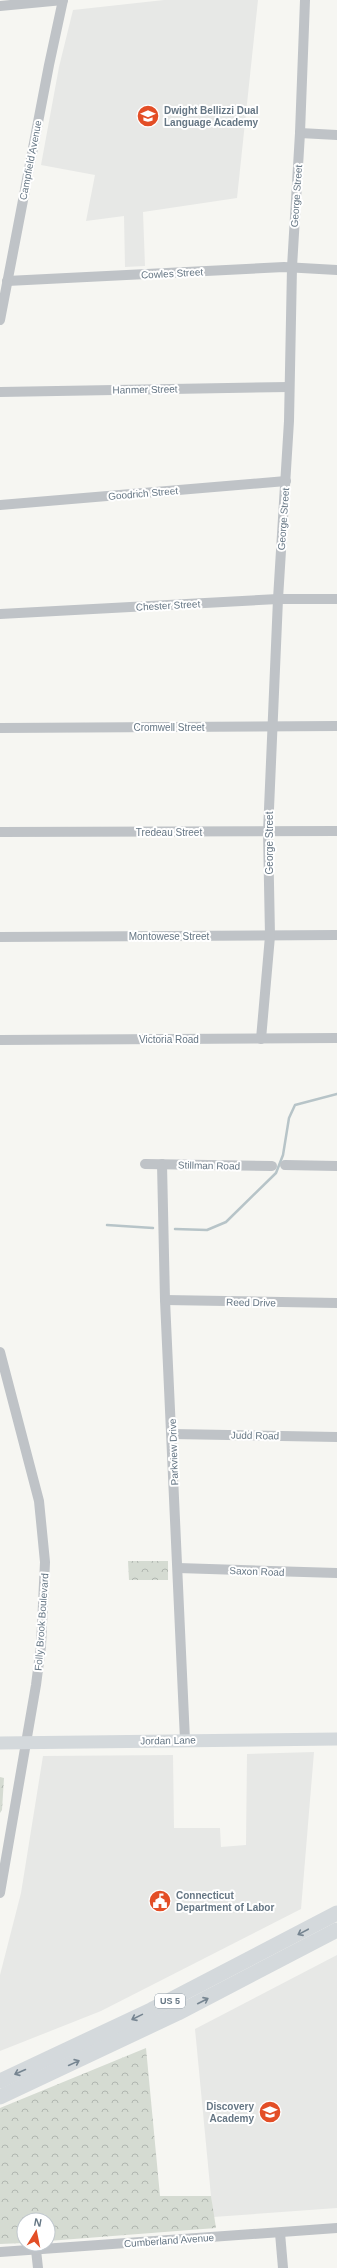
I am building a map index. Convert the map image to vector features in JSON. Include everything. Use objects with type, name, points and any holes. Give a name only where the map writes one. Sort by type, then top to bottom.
[{"type":"highway","name":"US 5","points":[[0,2081],[151,2010],[337,1913]]},
{"type":"highway","name":"US 5","points":[[0,2097],[178,2013],[337,1930]]},
{"type":"main road","name":"Jordan Lane","points":[[0,1743],[337,1739]]},
{"type":"street","points":[[0,6],[63,0]]},
{"type":"street","name":"Campfield Avenue","points":[[0,320],[48,65],[63,0]]},
{"type":"street","name":"George Street","points":[[261,1039],[270,936],[268,832],[274,726],[278,599],[286,481],[292,267],[306,0]]},
{"type":"street","points":[[300,134],[337,135]]},
{"type":"street","name":"Cowles Street","points":[[7,281],[292,267],[337,270]]},
{"type":"street","name":"Hanmer Street","points":[[0,392],[289,387]]},
{"type":"street","name":"Goodrich Street","points":[[0,505],[286,481]]},
{"type":"street","name":"Chester Street","points":[[0,614],[278,599],[337,599]]},
{"type":"street","name":"Cromwell Street","points":[[0,728],[337,726]]},
{"type":"street","name":"Tredeau Street","points":[[0,832],[337,831]]},
{"type":"street","name":"Montowese Street","points":[[0,937],[337,935]]},
{"type":"street","name":"Victoria Road","points":[[0,1040],[337,1038]]},
{"type":"street","name":"Stillman Road","points":[[145,1164],[272,1166]]},
{"type":"street","name":"Parkview Drive","points":[[162,1164],[166,1300],[185,1740]]},
{"type":"street","points":[[285,1165],[337,1166]]},
{"type":"street","name":"Reed Drive","points":[[166,1300],[337,1303]]},
{"type":"street","name":"Folly Brook Boulevard","points":[[0,1352],[39,1501],[45,1562],[41,1646],[0,1893]]},
{"type":"street","name":"Judd Road","points":[[172,1434],[337,1437]]},
{"type":"street","name":"Saxon Road","points":[[178,1568],[337,1573]]},
{"type":"street","name":"Cumberland Avenue","points":[[56,2249],[337,2228]]},
{"type":"street","points":[[280,2233],[283,2268]]},
{"type":"street","name":"Cumberland Avenue","points":[[0,2252],[16,2251]]},
{"type":"street","points":[[36,2252],[38,2268]]},
{"type":"shaded area","name":"Dwight Bellizzi Dual Language Academy","points":[[164,0],[258,0],[237,198],[143,212],[145,266],[125,267],[124,216],[86,221],[95,175],[41,165],[59,67],[73,10]]},
{"type":"shaded area","name":"Connecticut Department of Labor","points":[[314,1752],[301,1909],[101,2011],[0,2051],[0,1975],[21,1893],[43,1756],[173,1755],[174,1828],[220,1828],[221,1847],[246,1845],[247,1754]]},
{"type":"shaded area","name":"Discovery Academy","points":[[337,1955],[337,2208],[213,2217],[195,2029]]},
{"type":"green space","points":[[128,1561],[168,1561],[168,1580],[129,1580]]},
{"type":"green space","points":[[0,1777],[4,1778],[2,1810],[0,1813]]},
{"type":"green space","points":[[146,2048],[160,2196],[211,2196],[216,2228],[56,2240],[56,2212],[16,2212],[16,2243],[0,2244],[0,2108]]},
{"type":"waterway","points":[[175,1229],[207,1230],[226,1222],[276,1173],[283,1155],[289,1118],[295,1105],[337,1094]]},
{"type":"waterway","points":[[107,1225],[153,1228]]},
{"type":"place","name":"Dwight Bellizzi Dual Language Academy","points":[[148,116]]},
{"type":"place","name":"Connecticut Department of Labor","points":[[160,1901]]},
{"type":"place","name":"Discovery Academy","points":[[270,2112]]}]
